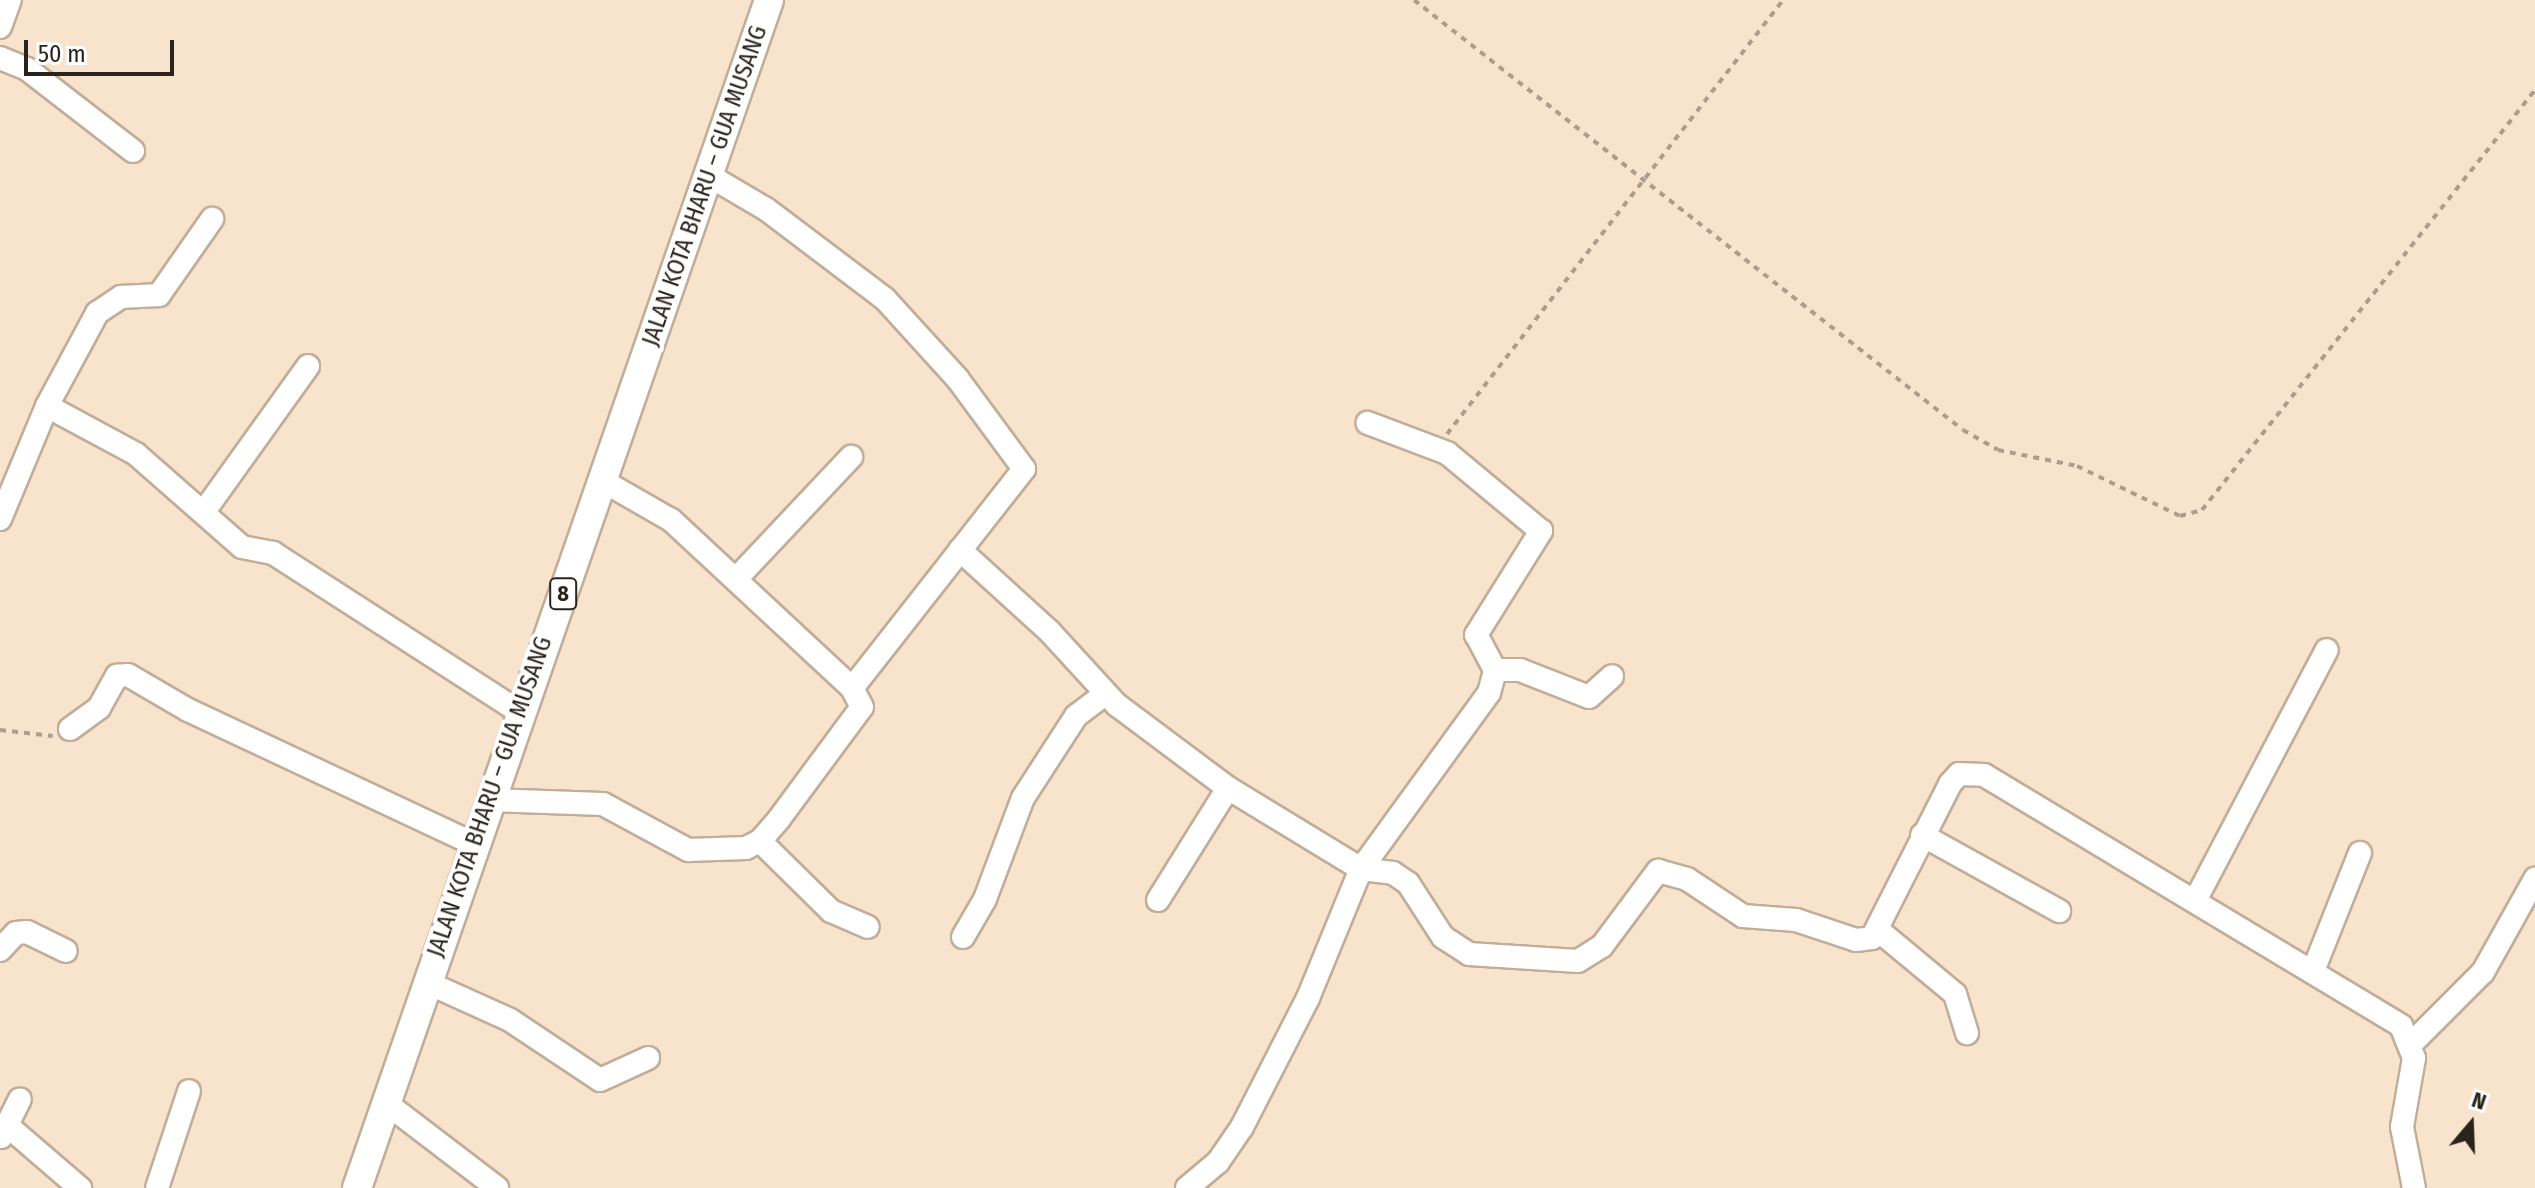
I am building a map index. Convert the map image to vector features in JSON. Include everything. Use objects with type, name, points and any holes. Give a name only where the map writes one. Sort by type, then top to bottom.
[{"type":"main road","name":"JALAN KOTA BHARU – GUA MUSANG","points":[[357,1188],[489,800],[769,0]]},
{"type":"street","points":[[0,27],[10,0]]},
{"type":"street","points":[[0,58],[27,69],[133,151]]},
{"type":"street","points":[[708,175],[766,209],[885,299],[1016,454],[1024,469],[1021,479],[960,550],[852,688]]},
{"type":"street","points":[[0,519],[47,406],[97,313],[121,297],[159,295],[212,219]]},
{"type":"street","points":[[205,510],[308,366]]},
{"type":"street","points":[[47,406],[136,454],[205,510],[242,547],[273,553],[520,712]]},
{"type":"street","points":[[1187,1188],[1218,1162],[1242,1127],[1308,998],[1361,869],[1489,693],[1495,670],[1476,635],[1541,531],[1447,453],[1368,423]]},
{"type":"street","points":[[736,579],[851,457]]},
{"type":"street","points":[[489,800],[603,804],[703,853],[760,841],[862,707],[852,688],[671,520],[603,481]]},
{"type":"street","points":[[960,550],[1050,632],[1105,694],[1228,788],[1361,869],[1393,873],[1408,883],[1443,937],[1469,954],[1578,961],[1602,946],[1658,871],[1687,879],[1743,916],[1796,920],[1856,940],[1878,930],[1922,835],[1950,784],[1971,772],[2196,899],[2401,1026],[2412,1043]]},
{"type":"street","points":[[2196,899],[2327,650]]},
{"type":"street","points":[[1495,670],[1520,670],[1589,697],[1612,676]]},
{"type":"street","points":[[70,729],[99,708],[117,676],[128,675],[188,710],[474,844]]},
{"type":"street","points":[[963,937],[985,899],[1023,798],[1076,716],[1105,694]]},
{"type":"street","points":[[1158,900],[1228,788]]},
{"type":"street","points":[[1922,835],[2059,911]]},
{"type":"street","points":[[760,841],[831,911],[868,927]]},
{"type":"street","points":[[2313,971],[2360,853]]},
{"type":"street","points":[[2414,1188],[2402,1127],[2412,1043],[2483,972],[2535,879]]},
{"type":"street","points":[[1878,930],[1955,994],[1967,1033]]},
{"type":"street","points":[[0,950],[16,933],[27,932],[66,951]]},
{"type":"street","points":[[426,982],[510,1020],[600,1080],[648,1058]]},
{"type":"street","points":[[157,1188],[189,1091]]},
{"type":"street","points":[[20,1099],[4,1133],[79,1188]]},
{"type":"street","points":[[386,1103],[497,1188]]},
{"type":"path","points":[[1414,0],[1963,430],[1998,450],[2077,466],[2180,516],[2202,510],[2535,90]]},
{"type":"path","points":[[1447,453],[1445,441],[1458,413],[1783,0]]},
{"type":"path","points":[[0,730],[38,738],[70,729]]}]
